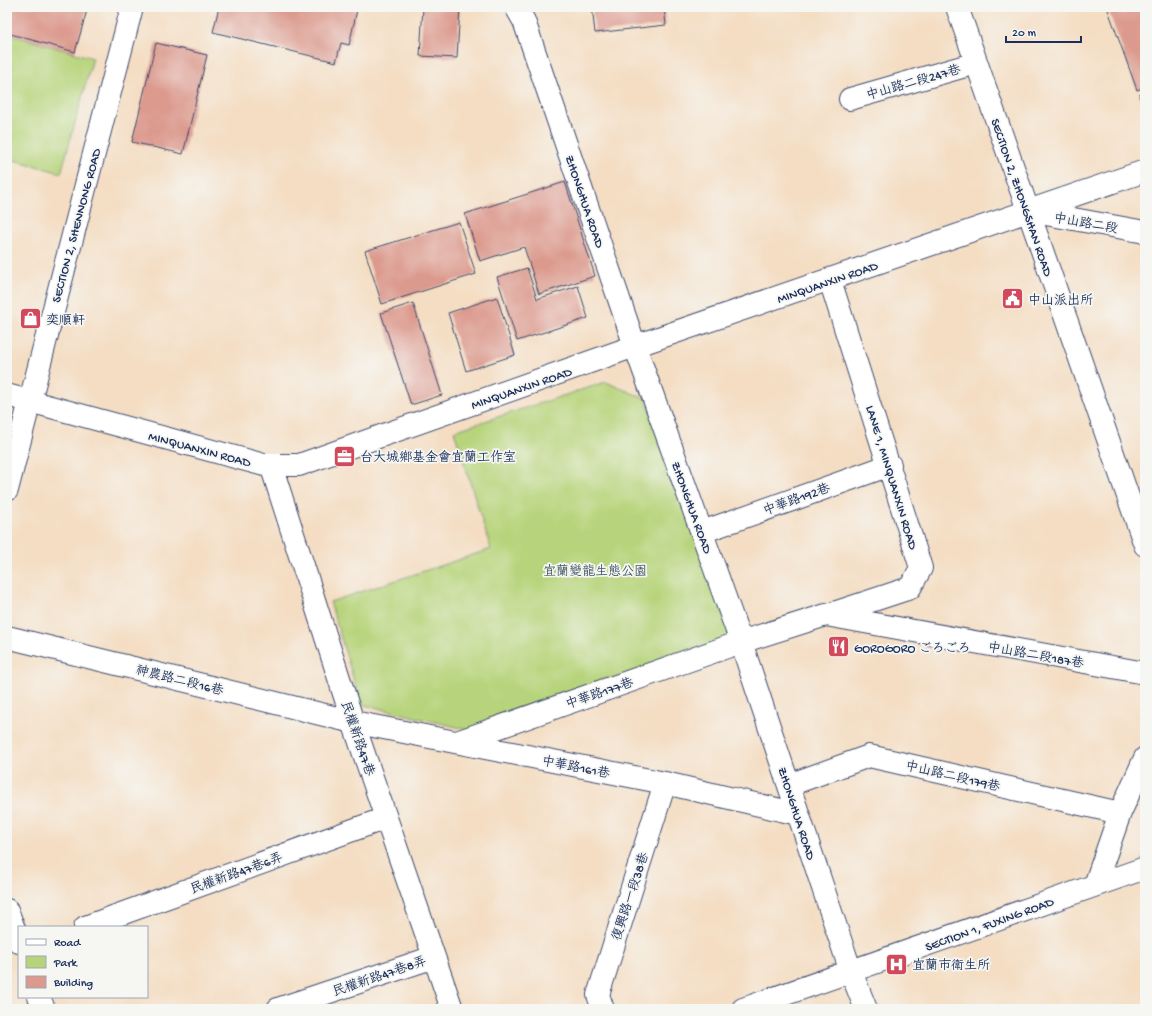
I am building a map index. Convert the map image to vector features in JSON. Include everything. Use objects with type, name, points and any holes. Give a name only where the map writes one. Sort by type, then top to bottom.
[{"type":"street","name":"SECTION 2, SHENNONG ROAD","points":[[7,490],[132,7]]},
{"type":"street","name":"ZHONGHUA ROAD","points":[[516,7],[524,21],[635,346],[741,642],[851,972],[866,1009]]},
{"type":"street","name":"SECTION 2, ZHONGSHAN ROAD","points":[[957,7],[1145,545]]},
{"type":"street","name":"中山路二段247巷","points":[[850,99],[976,63]]},
{"type":"street","name":"MINQUANXIN ROAD","points":[[7,395],[264,465],[300,465],[635,346],[1145,171]]},
{"type":"street","name":"中山路二段","points":[[1028,211],[1145,232]]},
{"type":"street","name":"LANE 1, MINQUANXIN ROAD","points":[[826,615],[910,588],[921,568],[890,465],[830,280]]},
{"type":"street","name":"民權新路47巷","points":[[271,465],[354,722],[452,1009]]},
{"type":"street","name":"中華路192巷","points":[[702,532],[890,465]]},
{"type":"street","name":"中山路二段187巷","points":[[741,642],[826,615],[1145,673]]},
{"type":"street","name":"神農路二段16巷","points":[[7,637],[354,722]]},
{"type":"street","name":"中華路177巷","points":[[457,742],[741,642]]},
{"type":"street","name":"中華路161巷","points":[[354,722],[665,783],[798,814]]},
{"type":"street","name":"中山路二段179巷","points":[[789,786],[868,756],[1120,813]]},
{"type":"street","points":[[1095,885],[1120,813],[1145,758]]},
{"type":"street","name":"復興路一段38巷","points":[[603,1009],[598,995],[665,783]]},
{"type":"street","name":"民權新路47巷6弄","points":[[88,926],[386,818]]},
{"type":"street","name":"SECTION 1, FUXING ROAD","points":[[743,1009],[1145,868]]},
{"type":"street","points":[[7,910],[18,939]]},
{"type":"street","name":"民權新路47巷8弄","points":[[278,1009],[434,957]]},
{"type":"street","points":[[39,998],[44,1009]]},
{"type":"green space","points":[[7,34],[93,58],[61,173],[7,158]]},
{"type":"green space","name":"宜蘭變龍生態公園","points":[[606,382],[646,399],[732,639],[469,730],[361,704],[330,602],[491,549],[454,431]]},
{"type":"building","points":[[7,7],[88,7],[75,52],[7,33]]},
{"type":"building","points":[[219,7],[343,7],[357,10],[349,45],[341,43],[336,62],[213,32]]},
{"type":"building","points":[[423,7],[460,7],[457,58],[420,56]]},
{"type":"building","points":[[592,7],[664,7],[666,25],[595,33]]},
{"type":"building","points":[[1107,7],[1145,7],[1145,87],[1137,90]]},
{"type":"building","points":[[156,43],[207,55],[183,154],[132,142]]},
{"type":"building","points":[[1145,93],[1145,112],[1139,95]]},
{"type":"building","points":[[565,182],[595,276],[539,294],[524,247],[480,261],[465,214]]},
{"type":"building","points":[[459,222],[476,274],[382,304],[365,251]]},
{"type":"building","points":[[527,268],[537,299],[578,286],[588,318],[517,341],[497,277]]},
{"type":"building","points":[[497,297],[515,355],[466,371],[448,313]]},
{"type":"building","points":[[413,303],[442,395],[411,405],[381,313]]},
{"type":"place","name":"中山派出所","points":[[1013,299]]},
{"type":"place","name":"奕順軒","points":[[30,319]]},
{"type":"place","name":"台大城鄉基金會宜蘭工作室","points":[[344,456]]},
{"type":"place","name":"GOROGORO ごろごろ","points":[[838,647]]},
{"type":"place","name":"宜蘭市衛生所","points":[[896,964]]}]
